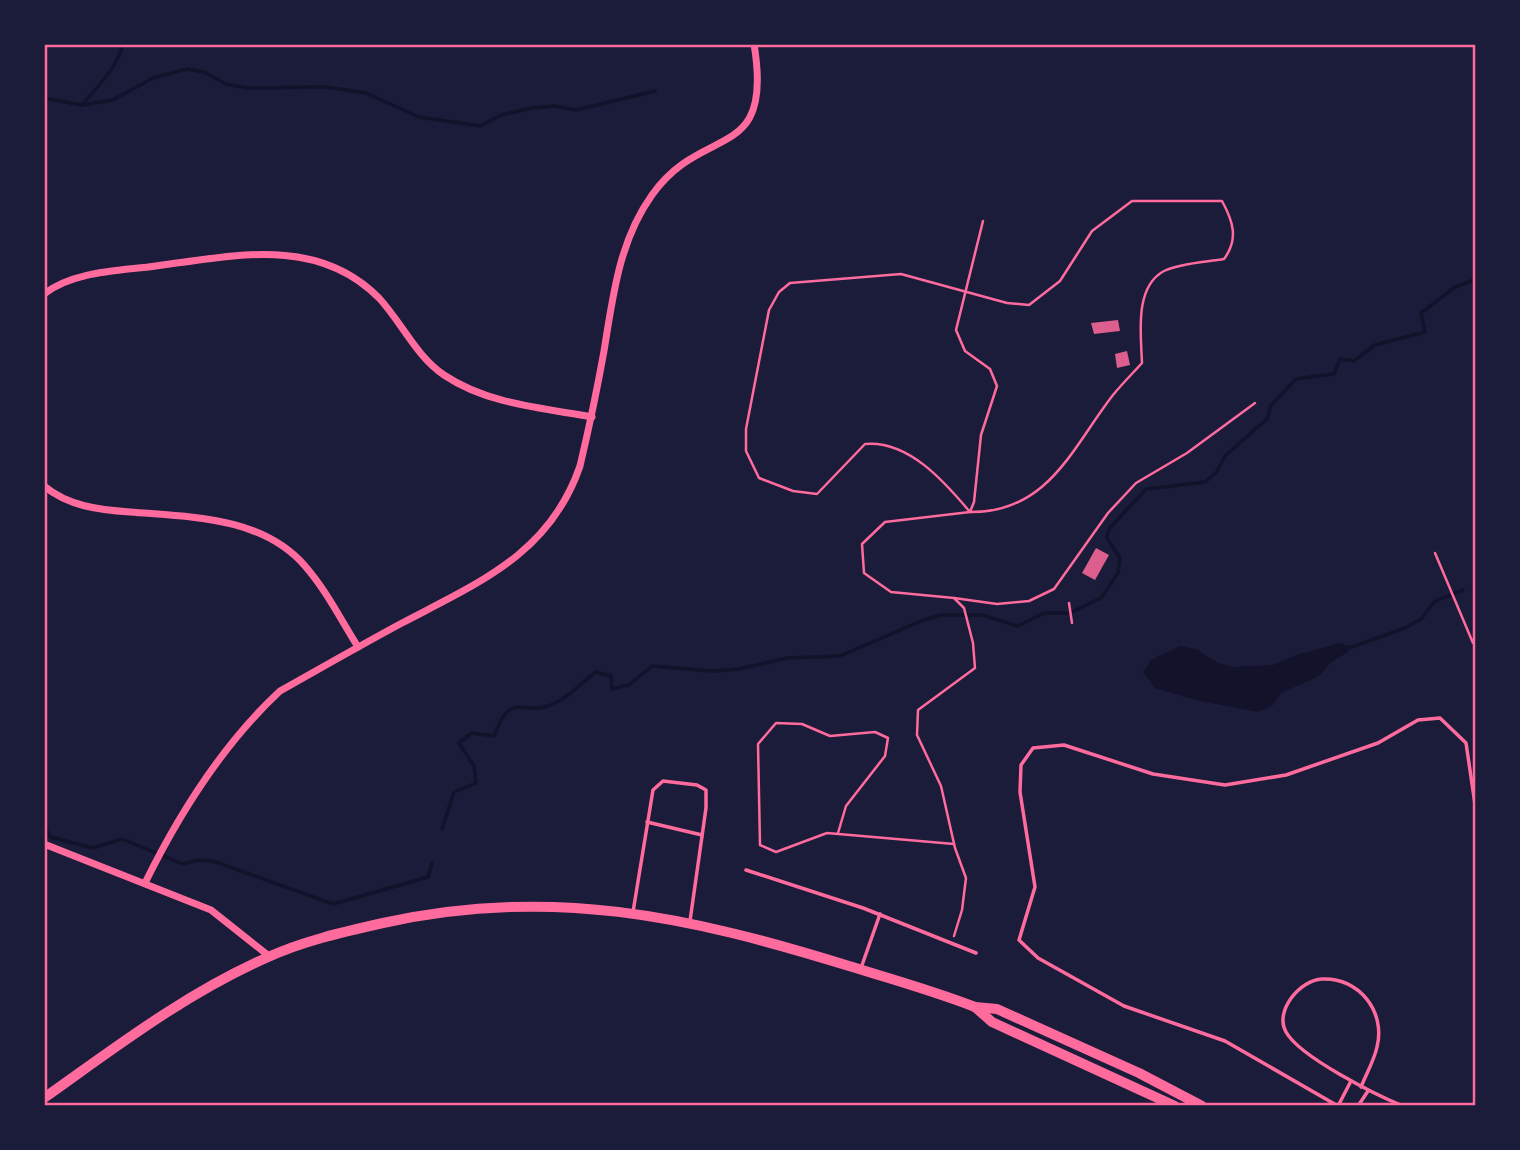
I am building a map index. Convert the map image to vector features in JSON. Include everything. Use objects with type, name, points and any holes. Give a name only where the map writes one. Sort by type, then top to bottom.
[{"type":"main road","points":[[44,1098],[179,1003],[269,957],[327,936],[441,910],[524,905],[632,913],[690,923],[780,945],[975,1007],[998,1009],[1139,1073],[1202,1106]]},
{"type":"main road","points":[[975,1007],[992,1023],[1175,1106]]},
{"type":"street","points":[[145,883],[162,850],[203,787],[255,715],[280,691],[500,571],[540,536],[554,519],[574,485],[592,416],[616,281],[633,223],[667,176],[693,156],[727,141],[750,119],[760,90],[754,44]]},
{"type":"street","points":[[44,294],[64,281],[105,273],[254,253],[291,255],[330,266],[366,287],[378,298],[422,356],[445,376],[479,394],[592,416]]},
{"type":"street","points":[[44,486],[67,500],[95,510],[216,521],[254,531],[275,541],[303,564],[358,647]]},
{"type":"street","points":[[44,844],[211,909],[269,957]]},
{"type":"lane","points":[[1351,1081],[1338,1106],[1225,1041],[1124,1006],[1038,958],[1018,940],[1035,887],[1020,792],[1021,765],[1033,748],[1064,745],[1153,774],[1225,785],[1286,775],[1378,743],[1418,720],[1440,718],[1466,743],[1476,811]]},
{"type":"lane","points":[[632,913],[653,790],[658,783],[697,785],[706,790],[690,923]]},
{"type":"lane","points":[[647,822],[702,835]]},
{"type":"lane","points":[[747,870],[880,914],[976,953]]},
{"type":"lane","points":[[860,970],[880,914]]},
{"type":"lane","points":[[1361,1087],[1377,1047],[1379,1029],[1374,1010],[1360,991],[1336,980],[1320,978],[1307,983],[1287,1003],[1282,1021],[1287,1034],[1298,1045],[1351,1081],[1361,1087],[1368,1091],[1403,1106]]},
{"type":"lane","points":[[1358,1106],[1368,1091]]},
{"type":"path","points":[[970,512],[939,475],[883,442],[864,444],[817,494],[793,491],[759,478],[746,451],[746,429],[769,310],[779,292],[790,283],[901,274],[1007,303],[1030,305],[1060,281],[1092,231],[1132,201],[1222,201],[1234,223],[1231,250],[1224,260],[1165,271],[1149,285],[1140,317],[1142,363],[1112,397],[1070,460],[1048,482],[1020,500],[985,512],[886,522],[862,544],[864,573],[891,592],[997,604],[1029,601],[1054,589],[1108,513],[1136,483],[1187,453],[1255,403]]},
{"type":"path","points":[[970,512],[974,502],[981,435],[997,386],[990,369],[965,351],[956,330],[983,222]]},
{"type":"path","points":[[1435,553],[1473,643]]},
{"type":"path","points":[[952,942],[962,911],[966,878],[954,844],[941,786],[916,735],[918,710],[975,668],[964,608],[954,598]]},
{"type":"path","points":[[1069,605],[1072,621]]},
{"type":"path","points":[[838,833],[846,806],[886,756],[888,738],[875,732],[830,736],[802,724],[776,723],[758,744],[760,845],[776,852],[827,833],[954,844]]},
{"type":"shaded area","points":[[1340,643],[1349,646],[1348,652],[1331,662],[1319,676],[1281,693],[1273,705],[1258,712],[1196,700],[1155,688],[1143,672],[1151,660],[1180,646],[1196,649],[1218,663],[1233,667],[1273,665],[1296,655]]},
{"type":"building","points":[[1118,320],[1120,331],[1094,334],[1091,323]]},
{"type":"building","points":[[1127,351],[1130,365],[1117,368],[1115,354]]},
{"type":"building","points":[[1096,548],[1109,555],[1095,580],[1082,573]]},
{"type":"waterway","points":[[44,98],[82,105],[112,69],[123,44]]},
{"type":"waterway","points":[[82,105],[113,100],[153,78],[187,69],[204,72],[226,84],[247,88],[326,87],[366,93],[419,117],[480,126],[501,115],[532,108],[555,106],[576,110],[655,91]]},
{"type":"waterway","points":[[442,829],[454,792],[476,783],[474,766],[459,743],[472,733],[494,736],[507,712],[513,708],[545,707],[557,702],[596,672],[611,676],[612,689],[629,685],[652,666],[712,671],[739,669],[787,658],[840,656],[941,615],[982,615],[1018,626],[1044,613],[1070,613],[1101,598],[1118,573],[1120,558],[1107,538],[1109,529],[1146,489],[1205,482],[1216,473],[1225,456],[1267,419],[1271,405],[1296,379],[1334,374],[1340,359],[1354,361],[1375,345],[1425,332],[1421,313],[1455,287],[1476,279]]},
{"type":"waterway","points":[[1346,649],[1405,628],[1421,619],[1435,601],[1463,590]]},
{"type":"waterway","points":[[44,825],[50,837],[93,848],[122,839],[183,864],[199,860],[213,861],[333,904],[428,877],[432,863]]}]
